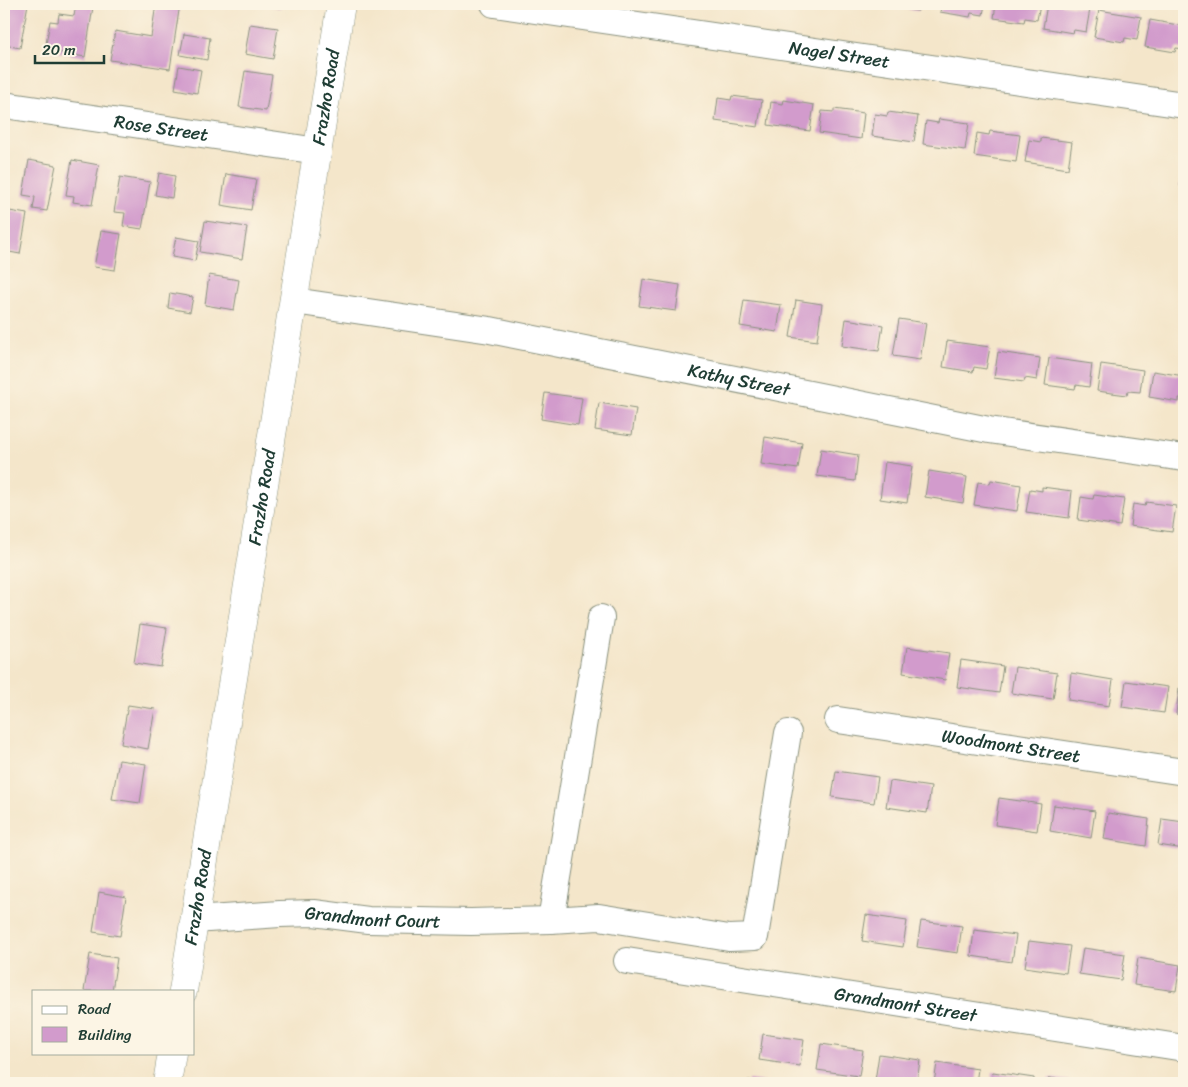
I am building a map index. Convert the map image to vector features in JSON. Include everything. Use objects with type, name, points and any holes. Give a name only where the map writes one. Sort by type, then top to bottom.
[{"type":"street","name":"Frazho Road","points":[[183,990],[341,4]]},
{"type":"street","name":"Nagel Street","points":[[494,4],[1184,105]]},
{"type":"street","name":"Rose Street","points":[[4,105],[318,151]]},
{"type":"street","name":"Kathy Street","points":[[294,301],[490,330],[988,430],[1184,458]]},
{"type":"street","points":[[551,920],[601,618]]},
{"type":"street","name":"Woodmont Street","points":[[838,720],[1184,772]]},
{"type":"street","name":"Grandmont Court","points":[[194,920],[280,914],[314,914],[368,920],[472,922],[599,917],[729,938],[755,937],[788,733]]},
{"type":"street","name":"Grandmont Street","points":[[627,961],[1184,1048]]},
{"type":"street","points":[[167,1083],[172,1054]]},
{"type":"building","points":[[8,4],[28,4],[20,48],[4,45],[4,15]]},
{"type":"building","points":[[76,4],[93,7],[85,57],[45,50],[50,21],[58,22],[59,14],[74,16]]},
{"type":"building","points":[[156,4],[180,4],[170,69],[110,60],[115,31],[151,37]]},
{"type":"building","points":[[261,4],[281,4],[280,8]]},
{"type":"building","points":[[889,4],[932,4],[931,9],[919,7],[918,11],[888,6]]},
{"type":"building","points":[[942,4],[985,4],[983,15],[971,13],[970,17],[940,12]]},
{"type":"building","points":[[996,4],[1040,4],[1037,20],[1025,18],[1024,22],[994,18]]},
{"type":"building","points":[[1047,4],[1090,9],[1086,32],[1074,30],[1073,33],[1043,28]]},
{"type":"building","points":[[1099,10],[1141,17],[1137,40],[1125,38],[1124,42],[1094,37]]},
{"type":"building","points":[[1150,20],[1184,26],[1184,49],[1176,48],[1175,52],[1145,47]]},
{"type":"building","points":[[250,24],[278,28],[273,59],[245,54]]},
{"type":"building","points":[[184,34],[210,38],[207,60],[180,55]]},
{"type":"building","points":[[179,66],[201,70],[197,93],[175,89]]},
{"type":"building","points":[[245,71],[272,75],[266,111],[239,107]]},
{"type":"building","points":[[732,96],[762,100],[758,127],[715,121],[718,98],[731,100]]},
{"type":"building","points":[[784,100],[814,105],[810,131],[768,125],[771,102],[783,104]]},
{"type":"building","points":[[834,109],[864,113],[861,139],[819,133],[822,111],[834,112]]},
{"type":"building","points":[[888,112],[918,116],[914,142],[872,136],[875,114],[887,116]]},
{"type":"building","points":[[939,119],[969,123],[965,150],[923,144],[926,121],[938,123]]},
{"type":"building","points":[[990,131],[1020,135],[1016,162],[974,156],[977,133],[989,135]]},
{"type":"building","points":[[1041,138],[1072,142],[1068,169],[1025,162],[1029,140],[1041,142]]},
{"type":"building","points":[[29,160],[56,165],[47,211],[33,209],[35,197],[23,195]]},
{"type":"building","points":[[72,160],[99,165],[92,205],[73,202],[74,196],[66,195]]},
{"type":"building","points":[[1183,165],[1184,186],[1180,186]]},
{"type":"building","points":[[159,173],[175,176],[172,198],[155,195]]},
{"type":"building","points":[[226,174],[256,179],[251,210],[221,205]]},
{"type":"building","points":[[120,177],[150,182],[142,229],[123,226],[125,213],[114,212]]},
{"type":"building","points":[[4,210],[27,214],[20,254],[4,251]]},
{"type":"building","points":[[205,221],[247,227],[242,259],[200,252]]},
{"type":"building","points":[[101,231],[121,234],[115,270],[94,267]]},
{"type":"building","points":[[176,237],[199,241],[195,261],[172,257]]},
{"type":"building","points":[[209,275],[239,280],[234,310],[205,305]]},
{"type":"building","points":[[643,279],[680,285],[676,311],[639,306]]},
{"type":"building","points":[[170,293],[193,297],[190,312],[168,308]]},
{"type":"building","points":[[744,300],[781,305],[777,332],[740,326]]},
{"type":"building","points":[[796,300],[822,304],[817,341],[790,337]]},
{"type":"building","points":[[846,319],[883,325],[879,351],[842,346]]},
{"type":"building","points":[[899,319],[926,323],[920,360],[893,356]]},
{"type":"building","points":[[947,341],[990,347],[986,369],[974,367],[973,372],[943,367]]},
{"type":"building","points":[[998,352],[1040,358],[1037,380],[1025,378],[1024,382],[994,378]]},
{"type":"building","points":[[1049,358],[1092,364],[1089,387],[1076,385],[1075,389],[1045,385]]},
{"type":"building","points":[[1101,364],[1143,370],[1140,392],[1128,391],[1127,395],[1097,391]]},
{"type":"building","points":[[1153,371],[1184,376],[1184,398],[1179,398],[1179,402],[1149,397]]},
{"type":"building","points":[[545,393],[582,398],[578,425],[541,419]]},
{"type":"building","points":[[599,403],[636,409],[632,435],[595,430]]},
{"type":"building","points":[[765,437],[802,443],[798,469],[761,464]]},
{"type":"building","points":[[821,449],[858,455],[855,481],[817,476]]},
{"type":"building","points":[[885,462],[912,466],[907,503],[880,499]]},
{"type":"building","points":[[929,471],[967,477],[963,503],[925,497]]},
{"type":"building","points":[[991,480],[1021,485],[1017,511],[974,505],[978,482],[990,484]]},
{"type":"building","points":[[1042,487],[1072,491],[1069,518],[1026,512],[1030,489],[1042,491]]},
{"type":"building","points":[[1094,495],[1124,499],[1120,526],[1078,520],[1081,497],[1093,499]]},
{"type":"building","points":[[1146,502],[1176,506],[1172,532],[1130,526],[1133,504],[1145,506]]},
{"type":"building","points":[[140,624],[167,628],[161,667],[134,663]]},
{"type":"building","points":[[907,647],[949,653],[945,680],[903,673]]},
{"type":"building","points":[[961,660],[1003,666],[999,693],[957,687]]},
{"type":"building","points":[[1015,667],[1057,673],[1053,699],[1011,693]]},
{"type":"building","points":[[1071,673],[1113,680],[1109,706],[1068,700]]},
{"type":"building","points":[[1126,681],[1168,687],[1164,713],[1122,707]]},
{"type":"building","points":[[1179,688],[1184,689],[1184,716],[1176,714]]},
{"type":"building","points":[[128,705],[155,709],[148,749],[121,744]]},
{"type":"building","points":[[119,760],[146,764],[140,803],[112,799]]},
{"type":"building","points":[[836,771],[878,777],[874,803],[832,797]]},
{"type":"building","points":[[890,781],[931,787],[927,813],[886,807]]},
{"type":"building","points":[[999,798],[1041,804],[1037,831],[995,825]]},
{"type":"building","points":[[1054,805],[1095,811],[1091,838],[1050,831]]},
{"type":"building","points":[[1108,813],[1149,819],[1146,846],[1104,839]]},
{"type":"building","points":[[1162,819],[1184,822],[1184,849],[1158,845]]},
{"type":"building","points":[[99,892],[126,897],[120,936],[93,932]]},
{"type":"building","points":[[866,915],[907,921],[903,947],[862,941]]},
{"type":"building","points":[[921,921],[962,926],[958,953],[917,947]]},
{"type":"building","points":[[974,930],[1016,935],[1012,962],[971,956]]},
{"type":"building","points":[[1029,941],[1070,946],[1066,973],[1025,967]]},
{"type":"building","points":[[1083,948],[1125,954],[1121,980],[1079,974]]},
{"type":"building","points":[[90,954],[117,958],[112,990],[84,990]]},
{"type":"building","points":[[1138,958],[1180,965],[1176,991],[1134,985]]},
{"type":"building","points":[[763,1034],[804,1040],[800,1066],[759,1060]]},
{"type":"building","points":[[821,1044],[863,1050],[859,1076],[817,1070]]},
{"type":"building","points":[[879,1054],[920,1060],[917,1083],[875,1081]]},
{"type":"building","points":[[937,1063],[978,1069],[976,1083],[934,1083]]},
{"type":"building","points":[[993,1072],[1034,1078],[1034,1083],[991,1083]]},
{"type":"building","points":[[1049,1078],[1078,1082],[1078,1083],[1048,1083]]},
{"type":"building","points":[[748,1080],[766,1082],[766,1083],[748,1083]]}]
